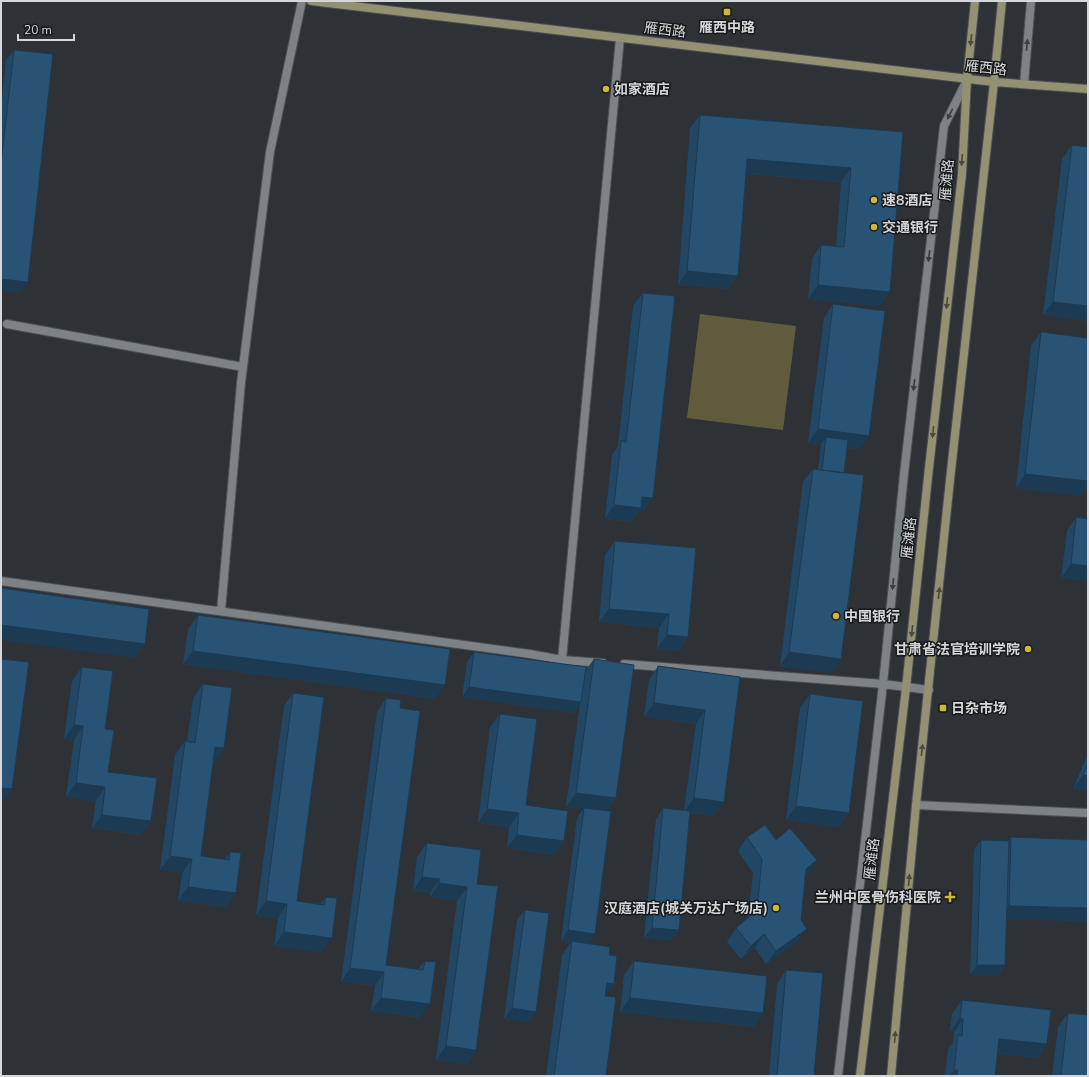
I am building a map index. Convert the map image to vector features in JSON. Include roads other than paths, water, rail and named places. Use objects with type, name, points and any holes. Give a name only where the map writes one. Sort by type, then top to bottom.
[{"type":"main road","name":"雁西路","points":[[310,1],[967,79],[1088,89]]},
{"type":"main road","name":"雁滩路","points":[[860,1076],[906,688],[962,174],[967,79],[975,1]]},
{"type":"main road","points":[[891,1076],[916,805],[1002,1]]},
{"type":"street","points":[[222,611],[239,399],[270,152],[302,1]]},
{"type":"street","points":[[1024,84],[1031,1]]},
{"type":"street","points":[[562,660],[620,38]]},
{"type":"street","points":[[838,1076],[944,126],[967,79]]},
{"type":"street","points":[[7,324],[243,367]]},
{"type":"street","points":[[1,581],[562,660],[882,684],[929,690]]},
{"type":"street","points":[[916,805],[1088,813]]},
{"type":"place","name":"雁西中路","points":[[727,12]]},
{"type":"place","name":"如家酒店","points":[[606,89]]},
{"type":"place","name":"速8酒店","points":[[874,200]]},
{"type":"place","name":"交通银行","points":[[874,227]]},
{"type":"place","name":"中国银行","points":[[836,616]]},
{"type":"place","name":"甘肃省法官培训学院","points":[[1028,649]]},
{"type":"place","name":"日杂市场","points":[[943,708]]},
{"type":"place","name":"兰州中医骨伤科医院","points":[[950,897]]},
{"type":"place","name":"汉庭酒店(城关万达广场店)","points":[[776,908]]}]
